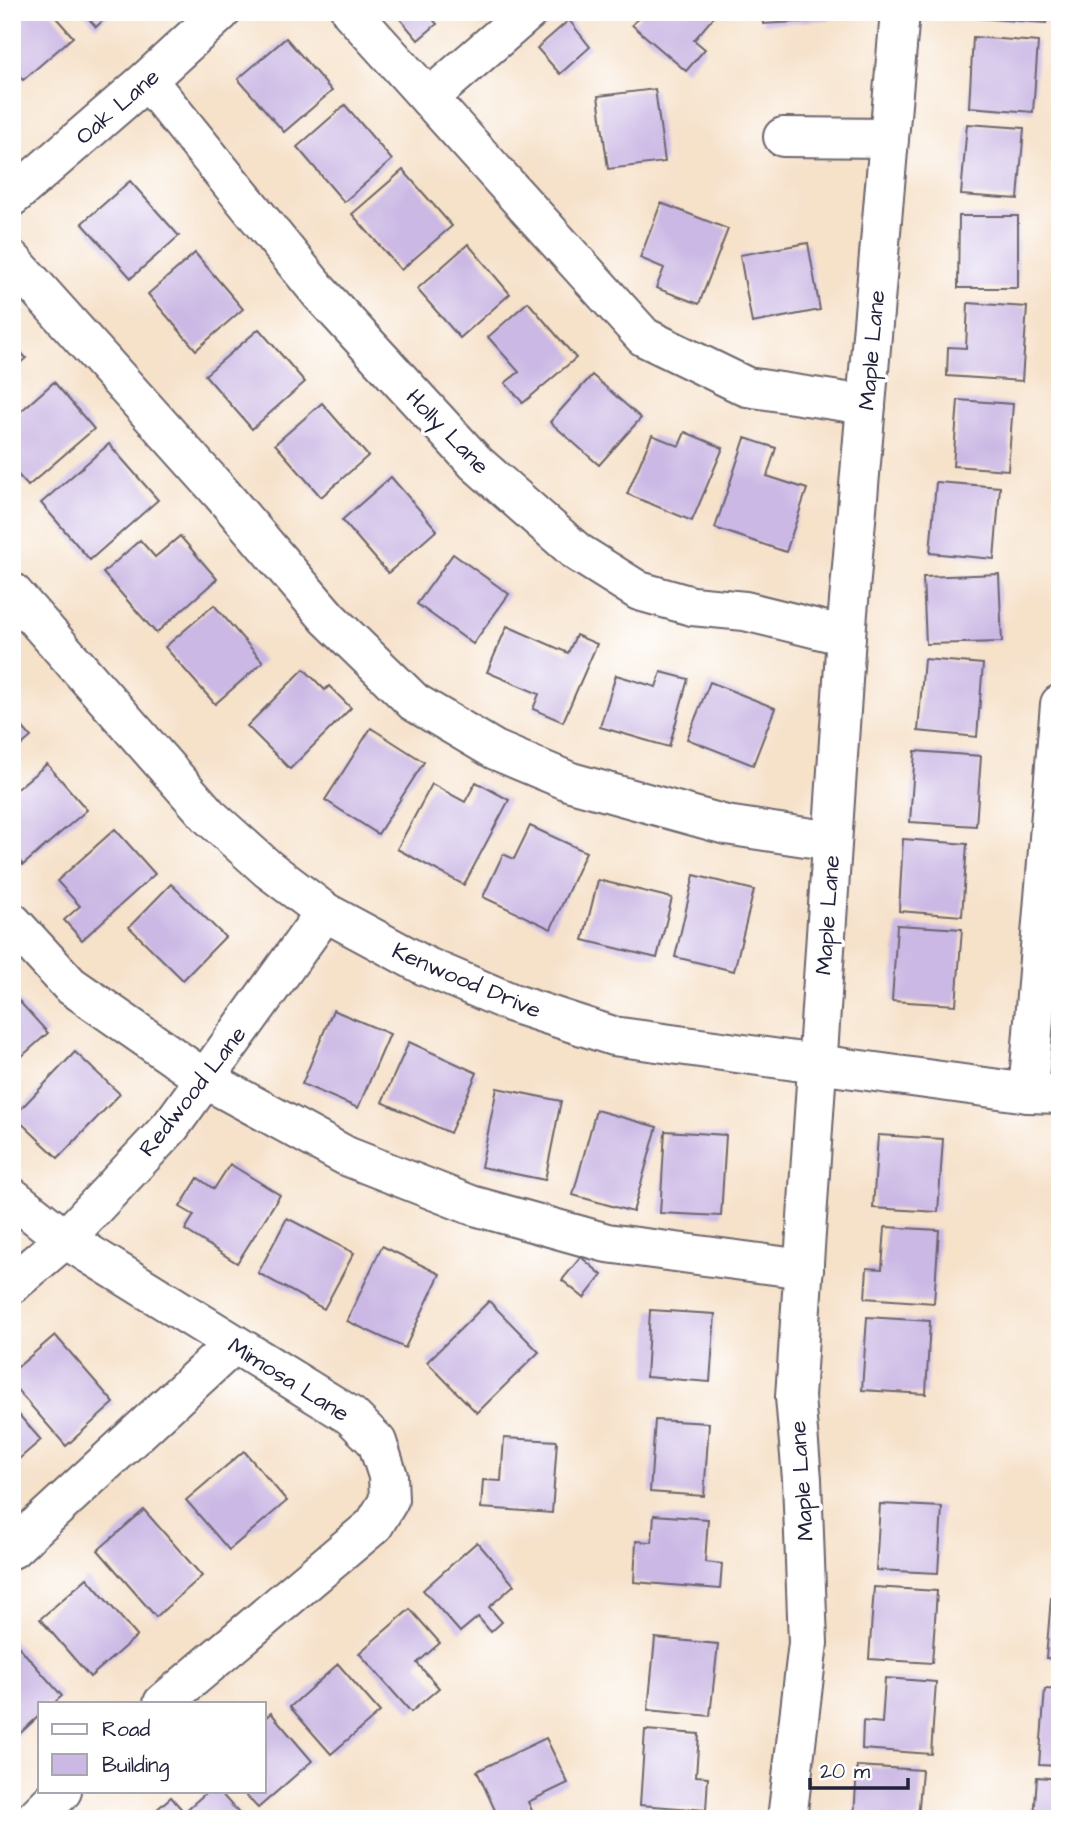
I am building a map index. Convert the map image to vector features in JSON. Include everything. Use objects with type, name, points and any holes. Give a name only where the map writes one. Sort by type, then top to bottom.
[{"type":"street","name":"Oak Lane","points":[[12,197],[221,12]]},
{"type":"street","points":[[351,12],[644,338],[747,387],[866,405]]},
{"type":"street","points":[[429,98],[528,12]]},
{"type":"street","name":"Maple Lane","points":[[787,1819],[808,1643],[802,1479],[795,1397],[803,1269],[846,636],[900,12]]},
{"type":"street","name":"Holly Lane","points":[[147,80],[320,293],[476,463],[577,552],[639,591],[692,606],[745,611],[846,636]]},
{"type":"street","points":[[783,137],[889,138]]},
{"type":"street","points":[[12,260],[221,493],[328,618],[414,702],[495,750],[571,782],[726,825],[832,841]]},
{"type":"street","name":"Kenwood Drive","points":[[12,592],[209,816],[268,869],[325,912],[425,966],[512,1003],[613,1036],[1044,1093]]},
{"type":"street","points":[[1044,1093],[1060,704]]},
{"type":"street","name":"Redwood Lane","points":[[12,1284],[65,1239],[171,1126],[325,912]]},
{"type":"street","points":[[12,922],[70,985],[205,1079],[346,1156],[471,1205],[607,1243],[803,1269]]},
{"type":"street","name":"Mimosa Lane","points":[[12,1198],[65,1239],[351,1416],[377,1442],[388,1476],[389,1500],[374,1525],[164,1702]]},
{"type":"street","points":[[12,1549],[234,1344]]},
{"type":"street","points":[[34,1819],[61,1792]]},
{"type":"building","points":[[13,12],[51,12],[73,37],[23,80],[12,67]]},
{"type":"building","points":[[83,12],[112,12],[96,27]]},
{"type":"building","points":[[394,12],[426,12],[437,24],[418,40]]},
{"type":"building","points":[[644,12],[718,12],[694,40],[705,49],[686,71],[632,25]]},
{"type":"building","points":[[762,12],[828,12],[829,20],[763,24]]},
{"type":"building","points":[[976,12],[1047,12],[1046,23],[976,18]]},
{"type":"building","points":[[569,20],[590,47],[560,74],[537,48]]},
{"type":"building","points":[[973,37],[1038,42],[1033,112],[969,107]]},
{"type":"building","points":[[286,38],[332,91],[284,132],[238,79]]},
{"type":"building","points":[[655,89],[665,162],[608,169],[598,96]]},
{"type":"building","points":[[345,105],[392,160],[344,202],[297,147]]},
{"type":"building","points":[[967,124],[1024,128],[1018,199],[961,195]]},
{"type":"building","points":[[403,170],[452,226],[401,270],[352,214]]},
{"type":"building","points":[[130,181],[179,236],[131,278],[82,223]]},
{"type":"building","points":[[661,203],[728,229],[699,304],[656,288],[664,268],[640,258]]},
{"type":"building","points":[[959,216],[1018,216],[1018,288],[958,288]]},
{"type":"building","points":[[808,243],[820,310],[752,323],[740,255]]},
{"type":"building","points":[[468,244],[510,294],[460,338],[417,289]]},
{"type":"building","points":[[195,253],[243,309],[196,350],[148,294]]},
{"type":"building","points":[[528,302],[576,358],[523,403],[505,383],[519,372],[488,337]]},
{"type":"building","points":[[968,303],[1027,307],[1022,381],[947,376],[948,347],[966,348]]},
{"type":"building","points":[[259,329],[305,382],[252,429],[205,375]]},
{"type":"building","points":[[12,342],[26,358],[12,370]]},
{"type":"building","points":[[592,375],[641,418],[599,465],[550,422]]},
{"type":"building","points":[[54,382],[94,429],[28,486],[12,468],[12,419]]},
{"type":"building","points":[[958,400],[1013,404],[1008,470],[953,466]]},
{"type":"building","points":[[322,403],[368,456],[321,497],[275,444]]},
{"type":"building","points":[[685,432],[723,448],[692,521],[627,494],[652,435],[679,446]]},
{"type":"building","points":[[745,438],[776,448],[767,476],[807,489],[786,552],[715,528]]},
{"type":"building","points":[[109,444],[158,500],[90,560],[41,503]]},
{"type":"building","points":[[391,477],[437,530],[388,573],[342,520]]},
{"type":"building","points":[[936,482],[1000,487],[994,559],[930,553]]},
{"type":"building","points":[[180,536],[217,579],[156,633],[103,573],[140,540],[155,557]]},
{"type":"building","points":[[453,554],[509,594],[473,644],[417,604]]},
{"type":"building","points":[[999,574],[1002,642],[926,644],[923,577]]},
{"type":"building","points":[[214,605],[263,662],[215,704],[165,647]]},
{"type":"building","points":[[507,626],[568,653],[576,635],[597,644],[563,722],[533,709],[539,694],[487,672]]},
{"type":"building","points":[[924,659],[983,664],[977,737],[918,731]]},
{"type":"building","points":[[304,669],[325,690],[329,686],[351,708],[290,769],[247,726]]},
{"type":"building","points":[[661,672],[688,679],[669,747],[600,727],[616,675],[656,687]]},
{"type":"building","points":[[710,682],[775,708],[753,765],[687,739]]},
{"type":"building","points":[[12,715],[31,737],[12,753]]},
{"type":"building","points":[[371,728],[424,762],[378,834],[325,800]]},
{"type":"building","points":[[915,751],[981,756],[976,826],[910,822]]},
{"type":"building","points":[[47,764],[87,810],[23,865],[12,853],[12,793]]},
{"type":"building","points":[[476,782],[509,800],[464,885],[397,849],[432,784],[465,802]]},
{"type":"building","points":[[530,826],[586,852],[551,929],[483,897],[503,854],[514,859]]},
{"type":"building","points":[[115,829],[155,874],[82,940],[64,920],[80,906],[57,881]]},
{"type":"building","points":[[903,839],[967,844],[962,916],[899,911]]},
{"type":"building","points":[[694,875],[754,890],[734,971],[675,957]]},
{"type":"building","points":[[598,880],[672,898],[657,958],[583,940]]},
{"type":"building","points":[[171,884],[225,937],[183,980],[129,927]]},
{"type":"building","points":[[897,925],[962,929],[956,1005],[892,1001]]},
{"type":"building","points":[[19,1001],[48,1033],[12,1065],[12,1007]]},
{"type":"building","points":[[333,1010],[390,1034],[358,1108],[302,1084]]},
{"type":"building","points":[[409,1042],[477,1073],[450,1133],[382,1102]]},
{"type":"building","points":[[75,1052],[120,1094],[58,1158],[14,1116]]},
{"type":"building","points":[[497,1088],[561,1101],[545,1180],[481,1167]]},
{"type":"building","points":[[596,1110],[657,1127],[633,1212],[573,1195]]},
{"type":"building","points":[[665,1131],[726,1135],[721,1216],[660,1213]]},
{"type":"building","points":[[878,1135],[943,1139],[938,1212],[873,1208]]},
{"type":"building","points":[[230,1164],[280,1195],[237,1263],[185,1230],[194,1215],[180,1207],[198,1178],[214,1189]]},
{"type":"building","points":[[287,1218],[354,1253],[324,1309],[258,1273]]},
{"type":"building","points":[[885,1227],[939,1230],[934,1303],[865,1298],[867,1268],[882,1269]]},
{"type":"building","points":[[382,1246],[440,1274],[405,1348],[347,1321]]},
{"type":"building","points":[[581,1257],[602,1275],[584,1298],[562,1280]]},
{"type":"building","points":[[489,1301],[539,1352],[477,1413],[427,1362]]},
{"type":"building","points":[[650,1310],[715,1314],[710,1382],[646,1377]]},
{"type":"building","points":[[867,1317],[930,1321],[926,1394],[862,1390]]},
{"type":"building","points":[[55,1335],[114,1403],[66,1446],[12,1384],[12,1372]]},
{"type":"building","points":[[12,1407],[41,1440],[12,1465]]},
{"type":"building","points":[[655,1420],[709,1423],[704,1496],[650,1492]]},
{"type":"building","points":[[504,1438],[557,1441],[552,1513],[481,1508],[483,1480],[501,1481]]},
{"type":"building","points":[[244,1451],[287,1501],[229,1550],[186,1500]]},
{"type":"building","points":[[880,1504],[942,1507],[938,1573],[876,1570]]},
{"type":"building","points":[[144,1510],[202,1576],[156,1617],[98,1550]]},
{"type":"building","points":[[654,1515],[708,1519],[705,1562],[722,1564],[720,1589],[634,1582],[636,1541],[652,1542]]},
{"type":"building","points":[[477,1542],[514,1585],[489,1607],[502,1622],[491,1632],[478,1617],[460,1632],[423,1590]]},
{"type":"building","points":[[87,1578],[137,1636],[90,1677],[40,1619]]},
{"type":"building","points":[[874,1587],[937,1591],[932,1663],[869,1659]]},
{"type":"building","points":[[1051,1598],[1060,1599],[1060,1659],[1046,1658]]},
{"type":"building","points":[[410,1609],[440,1643],[417,1663],[439,1688],[411,1712],[359,1653]]},
{"type":"building","points":[[655,1638],[718,1644],[710,1716],[648,1710]]},
{"type":"building","points":[[12,1639],[62,1696],[55,1702],[38,1702],[38,1717],[16,1737],[12,1733]]},
{"type":"building","points":[[338,1664],[380,1712],[331,1754],[290,1707]]},
{"type":"building","points":[[885,1678],[936,1682],[931,1754],[862,1749],[863,1721],[882,1723]]},
{"type":"building","points":[[1045,1689],[1060,1690],[1060,1766],[1039,1765]]},
{"type":"building","points":[[271,1713],[312,1761],[258,1808],[243,1792],[266,1792],[266,1717]]},
{"type":"building","points":[[645,1730],[699,1734],[696,1776],[708,1777],[706,1810],[640,1805]]},
{"type":"building","points":[[546,1738],[568,1783],[528,1802],[536,1819],[499,1819],[477,1771]]},
{"type":"building","points":[[857,1766],[922,1770],[918,1819],[854,1819]]},
{"type":"building","points":[[1037,1777],[1060,1779],[1060,1819],[1034,1819]]},
{"type":"building","points":[[207,1792],[220,1792],[244,1819],[146,1819],[171,1797],[184,1812]]}]
